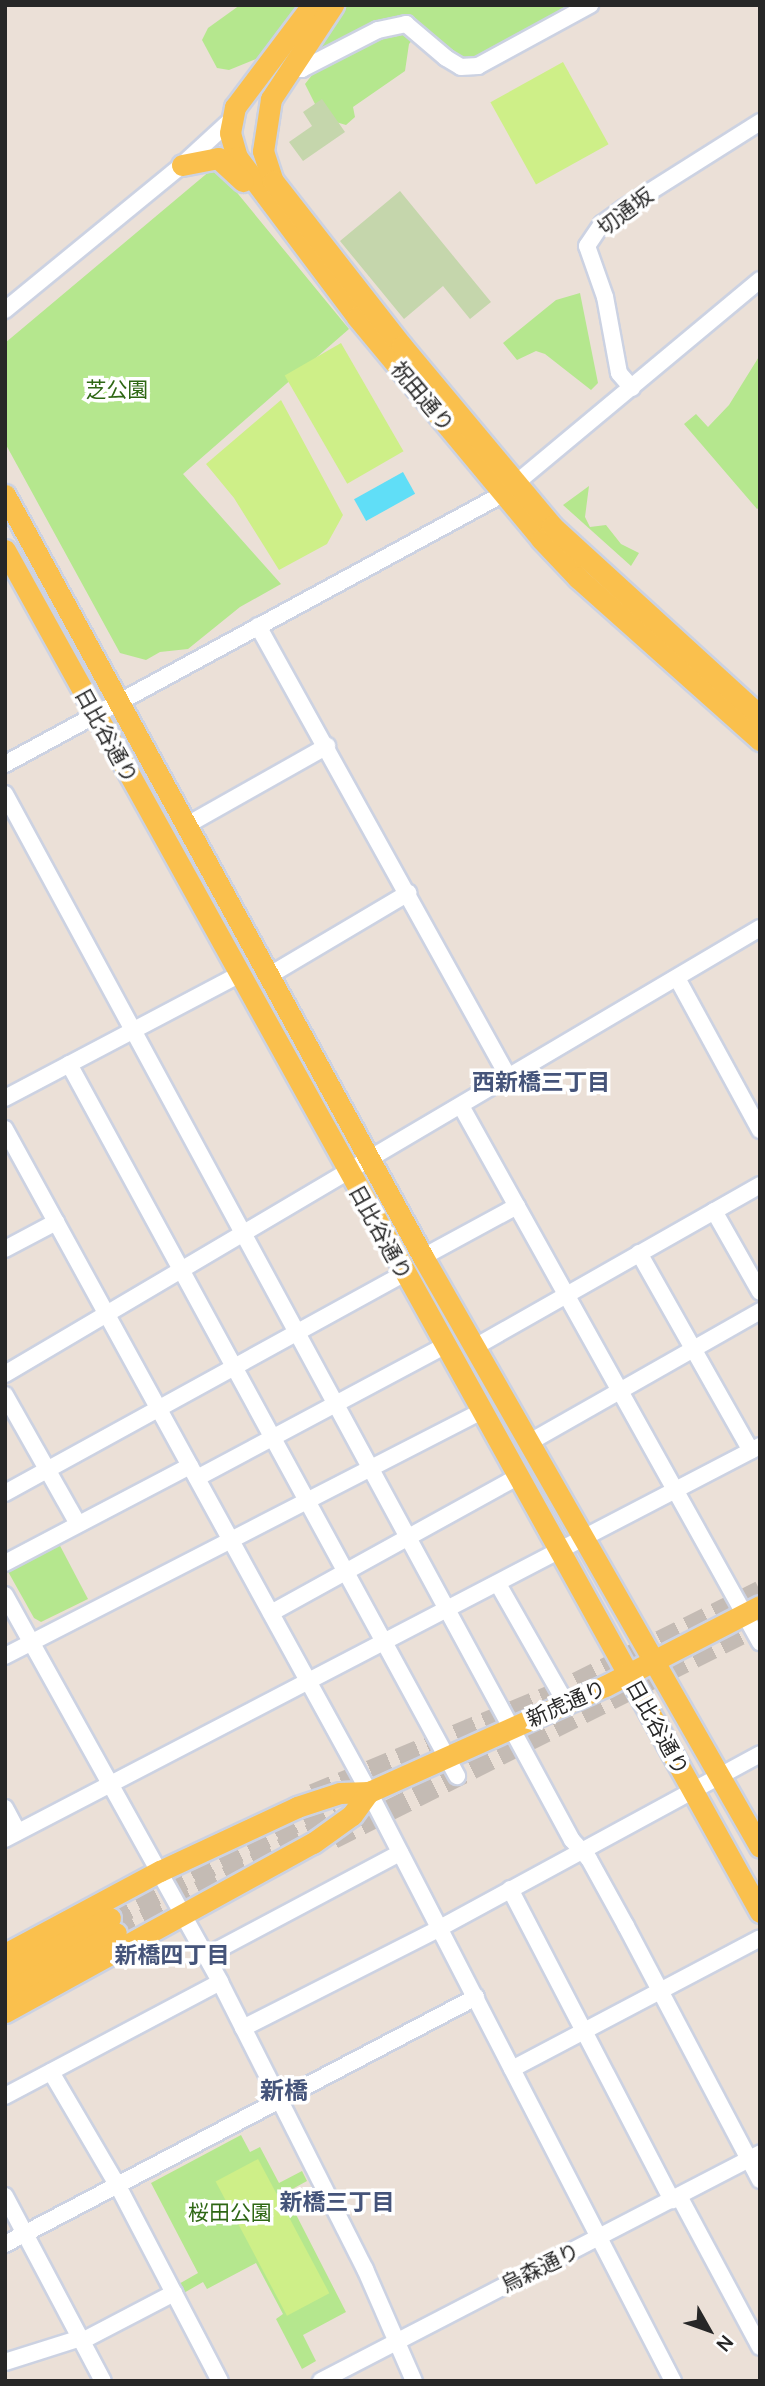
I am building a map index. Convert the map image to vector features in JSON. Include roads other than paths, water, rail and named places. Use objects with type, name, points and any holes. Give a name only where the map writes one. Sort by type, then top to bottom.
[{"type":"main road","points":[[232,119],[241,94],[312,5]]},
{"type":"main road","name":"祝田通り","points":[[333,5],[271,99],[264,126],[263,151],[273,181],[578,578],[760,740]]},
{"type":"main road","points":[[232,119],[246,111],[310,37]]},
{"type":"main road","points":[[232,119],[273,181]]},
{"type":"main road","name":"祝田通り","points":[[232,119],[232,145],[237,157],[283,222],[510,489],[587,562],[760,716]]},
{"type":"main road","points":[[182,166],[218,158],[266,211],[283,222]]},
{"type":"main road","name":"日比谷通り","points":[[5,495],[423,1257],[582,1541],[760,1847]]},
{"type":"main road","name":"日比谷通り","points":[[5,550],[516,1478],[561,1552],[760,1912]]},
{"type":"main road","name":"新虎通り","points":[[5,1954],[160,1871],[307,1803],[340,1793],[369,1792],[629,1674],[752,1610]]},
{"type":"main road","name":"新虎通り","points":[[5,2012],[313,1843],[352,1815],[369,1792]]},
{"type":"main road","points":[[5,1974],[113,1925],[5,1993]]},
{"type":"street","points":[[294,65],[302,69],[378,30],[406,24],[446,58],[461,67],[478,66],[590,5]]},
{"type":"street","points":[[5,310],[182,166],[232,119]]},
{"type":"street","name":"切通坂","points":[[632,388],[619,373],[605,297],[587,246],[602,224],[624,208],[760,122]]},
{"type":"street","points":[[5,764],[510,489],[760,280]]},
{"type":"street","points":[[258,626],[327,746],[509,1079]]},
{"type":"street","points":[[187,825],[327,746]]},
{"type":"street","points":[[5,793],[572,1840],[583,1850],[755,2156],[760,2179]]},
{"type":"street","points":[[270,975],[408,893]]},
{"type":"street","points":[[5,1374],[509,1079],[760,928]]},
{"type":"street","points":[[5,1098],[239,975]]},
{"type":"street","points":[[677,978],[760,1129]]},
{"type":"street","points":[[69,1064],[457,1776]]},
{"type":"street","points":[[461,1106],[676,1491],[752,1610],[760,1642]]},
{"type":"street","points":[[5,1129],[11,1152],[56,1222],[369,1792],[673,2381]]},
{"type":"street","points":[[475,1347],[760,1185]]},
{"type":"street","points":[[423,1257],[517,1206]]},
{"type":"street","points":[[714,1211],[760,1293]]},
{"type":"street","points":[[5,1249],[56,1222]]},
{"type":"street","points":[[5,1808],[11,1835],[756,1450],[693,1350],[639,1253]]},
{"type":"street","points":[[5,1493],[404,1274]]},
{"type":"street","points":[[527,1443],[760,1311]]},
{"type":"street","points":[[5,1563],[78,1524],[273,1437],[444,1346]]},
{"type":"street","points":[[5,1395],[78,1524]]},
{"type":"street","points":[[5,1656],[232,1542],[480,1412]]},
{"type":"street","points":[[271,1614],[516,1478]]},
{"type":"street","points":[[498,1584],[566,1703]]},
{"type":"street","points":[[5,1595],[220,1982],[365,2269],[390,2321],[394,2342],[414,2381]]},
{"type":"street","points":[[243,2028],[440,1928],[760,1754]]},
{"type":"street","points":[[206,1956],[400,1853]]},
{"type":"street","points":[[510,1889],[675,2198],[760,2347]]},
{"type":"street","points":[[512,2069],[760,1938]]},
{"type":"street","points":[[5,2096],[220,1982]]},
{"type":"street","points":[[5,2244],[476,1997]]},
{"type":"street","points":[[51,2072],[118,2186],[220,2381]]},
{"type":"street","name":"烏森通り","points":[[321,2381],[755,2156]]},
{"type":"street","points":[[5,2196],[103,2381]]},
{"type":"street","points":[[5,2362],[81,2340],[174,2293]]},
{"type":"water","points":[[403,472],[415,494],[366,521],[354,499]]},
{"type":"tunnel","points":[[313,1794],[549,1696],[760,1591]]},
{"type":"tunnel","points":[[333,1838],[760,1624]]},
{"type":"tunnel","points":[[110,1918],[332,1803]]},
{"type":"tunnel","points":[[116,1933],[334,1822]]},
{"type":"district","name":"西新橋三丁目","points":[[541,1081]]},
{"type":"district","name":"新橋四丁目","points":[[172,1954]]},
{"type":"district","name":"新橋","points":[[284,2090]]},
{"type":"district","name":"新橋三丁目","points":[[337,2201]]},
{"type":"park label","name":"芝公園","points":[[117,389]]},
{"type":"park label","name":"桜田公園","points":[[230,2212]]}]
